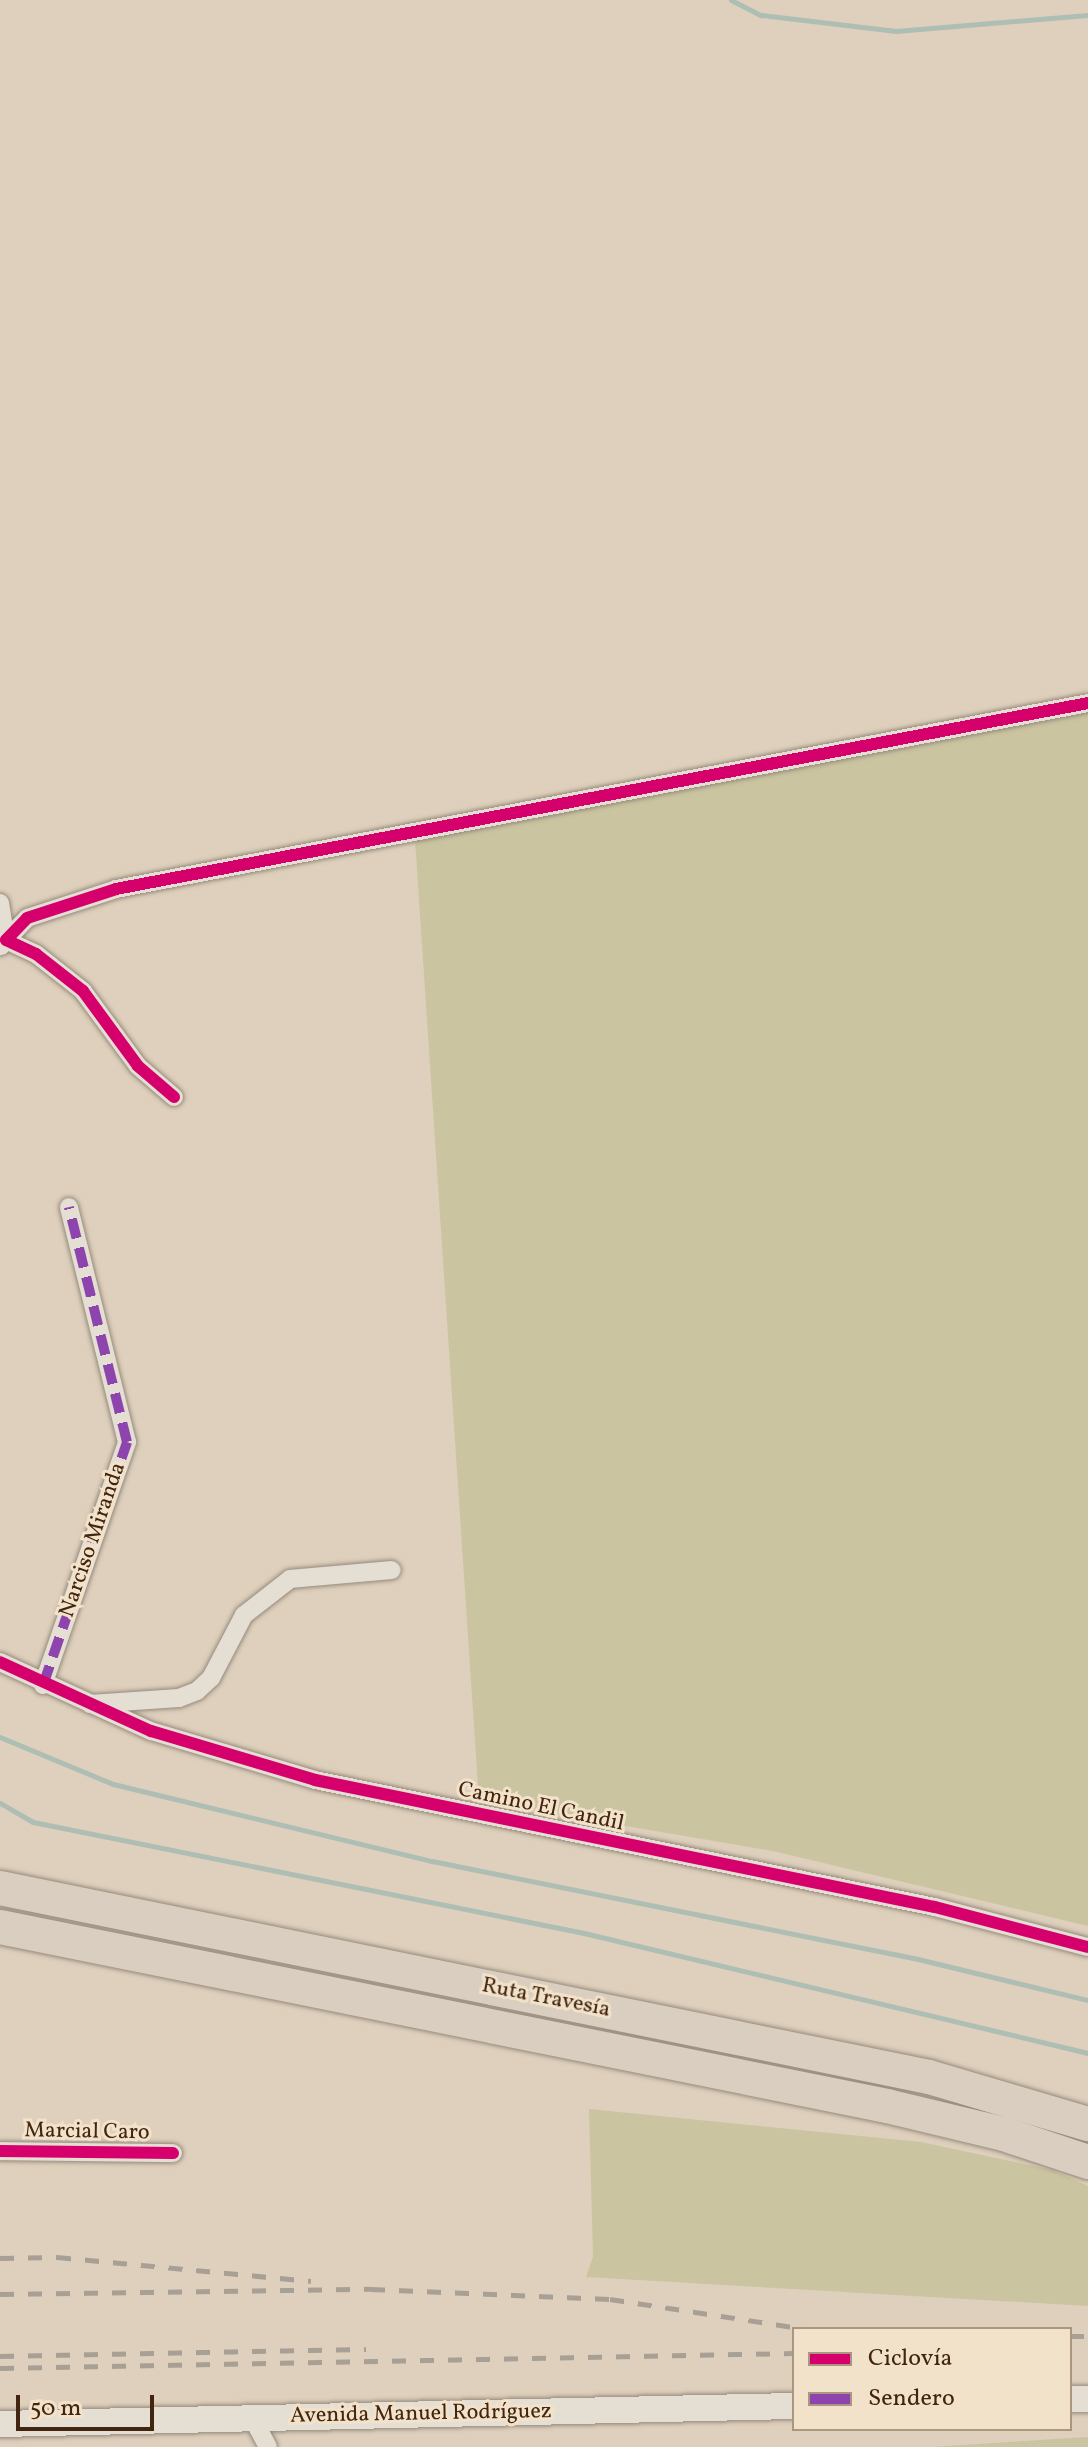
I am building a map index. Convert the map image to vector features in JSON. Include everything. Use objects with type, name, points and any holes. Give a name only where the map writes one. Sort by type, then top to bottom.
[{"type":"highway","name":"Ruta Travesía","points":[[0,1888],[916,2074],[1088,2124]]},
{"type":"highway","name":"Ruta Travesía","points":[[0,1927],[887,2106],[1004,2134],[1088,2162]]},
{"type":"main road","name":"Avenida Manuel Rodríguez","points":[[0,2424],[792,2406]]},
{"type":"street","points":[[3,944],[27,918],[116,889],[1088,703]]},
{"type":"street","points":[[0,903],[3,944]]},
{"type":"street","points":[[3,944],[36,954],[83,991],[138,1066],[174,1097]]},
{"type":"street","name":"Narciso Miranda","points":[[43,1685],[127,1442],[69,1207]]},
{"type":"street","points":[[85,1705],[179,1698],[197,1691],[211,1678],[244,1615],[290,1579],[305,1573],[392,1570]]},
{"type":"street","name":"Camino El Candil","points":[[0,1662],[85,1705],[203,1749],[315,1780],[935,1907],[1088,1947]]},
{"type":"street","name":"Marcial Caro","points":[[0,2151],[173,2153]]},
{"type":"street","points":[[252,2417],[268,2447]]},
{"type":"shaded area","points":[[1088,710],[1088,1926],[773,1851],[479,1801],[415,839]]},
{"type":"shaded area","points":[[589,2109],[921,2142],[1052,2170],[1088,2186],[1088,2306],[586,2277],[593,2257]]},
{"type":"shaded area","points":[[1088,2437],[1088,2447],[931,2447]]},
{"type":"waterway","points":[[731,0],[761,15],[896,31],[1088,15]]},
{"type":"waterway","points":[[0,1737],[113,1784],[432,1861],[918,1959],[1088,2000]]},
{"type":"waterway","points":[[0,1803],[33,1822],[584,1933],[1088,2053]]},
{"type":"railway","points":[[0,2258],[57,2257],[311,2281]]},
{"type":"railway","points":[[0,2294],[371,2289],[610,2299],[793,2327]]},
{"type":"railway","points":[[1072,2336],[1088,2336]]},
{"type":"railway","points":[[0,2356],[366,2349]]},
{"type":"railway","points":[[0,2368],[792,2353]]},
{"type":"marked path","points":[[43,1685],[127,1442],[69,1207]]},
{"type":"cycle path","points":[[174,1097],[138,1066],[83,991],[36,954],[6,940],[27,918],[116,889],[1088,703]]},
{"type":"cycle path","points":[[0,1662],[151,1731],[315,1780],[935,1907],[1088,1947]]},
{"type":"cycle path","points":[[0,2151],[173,2153]]}]
